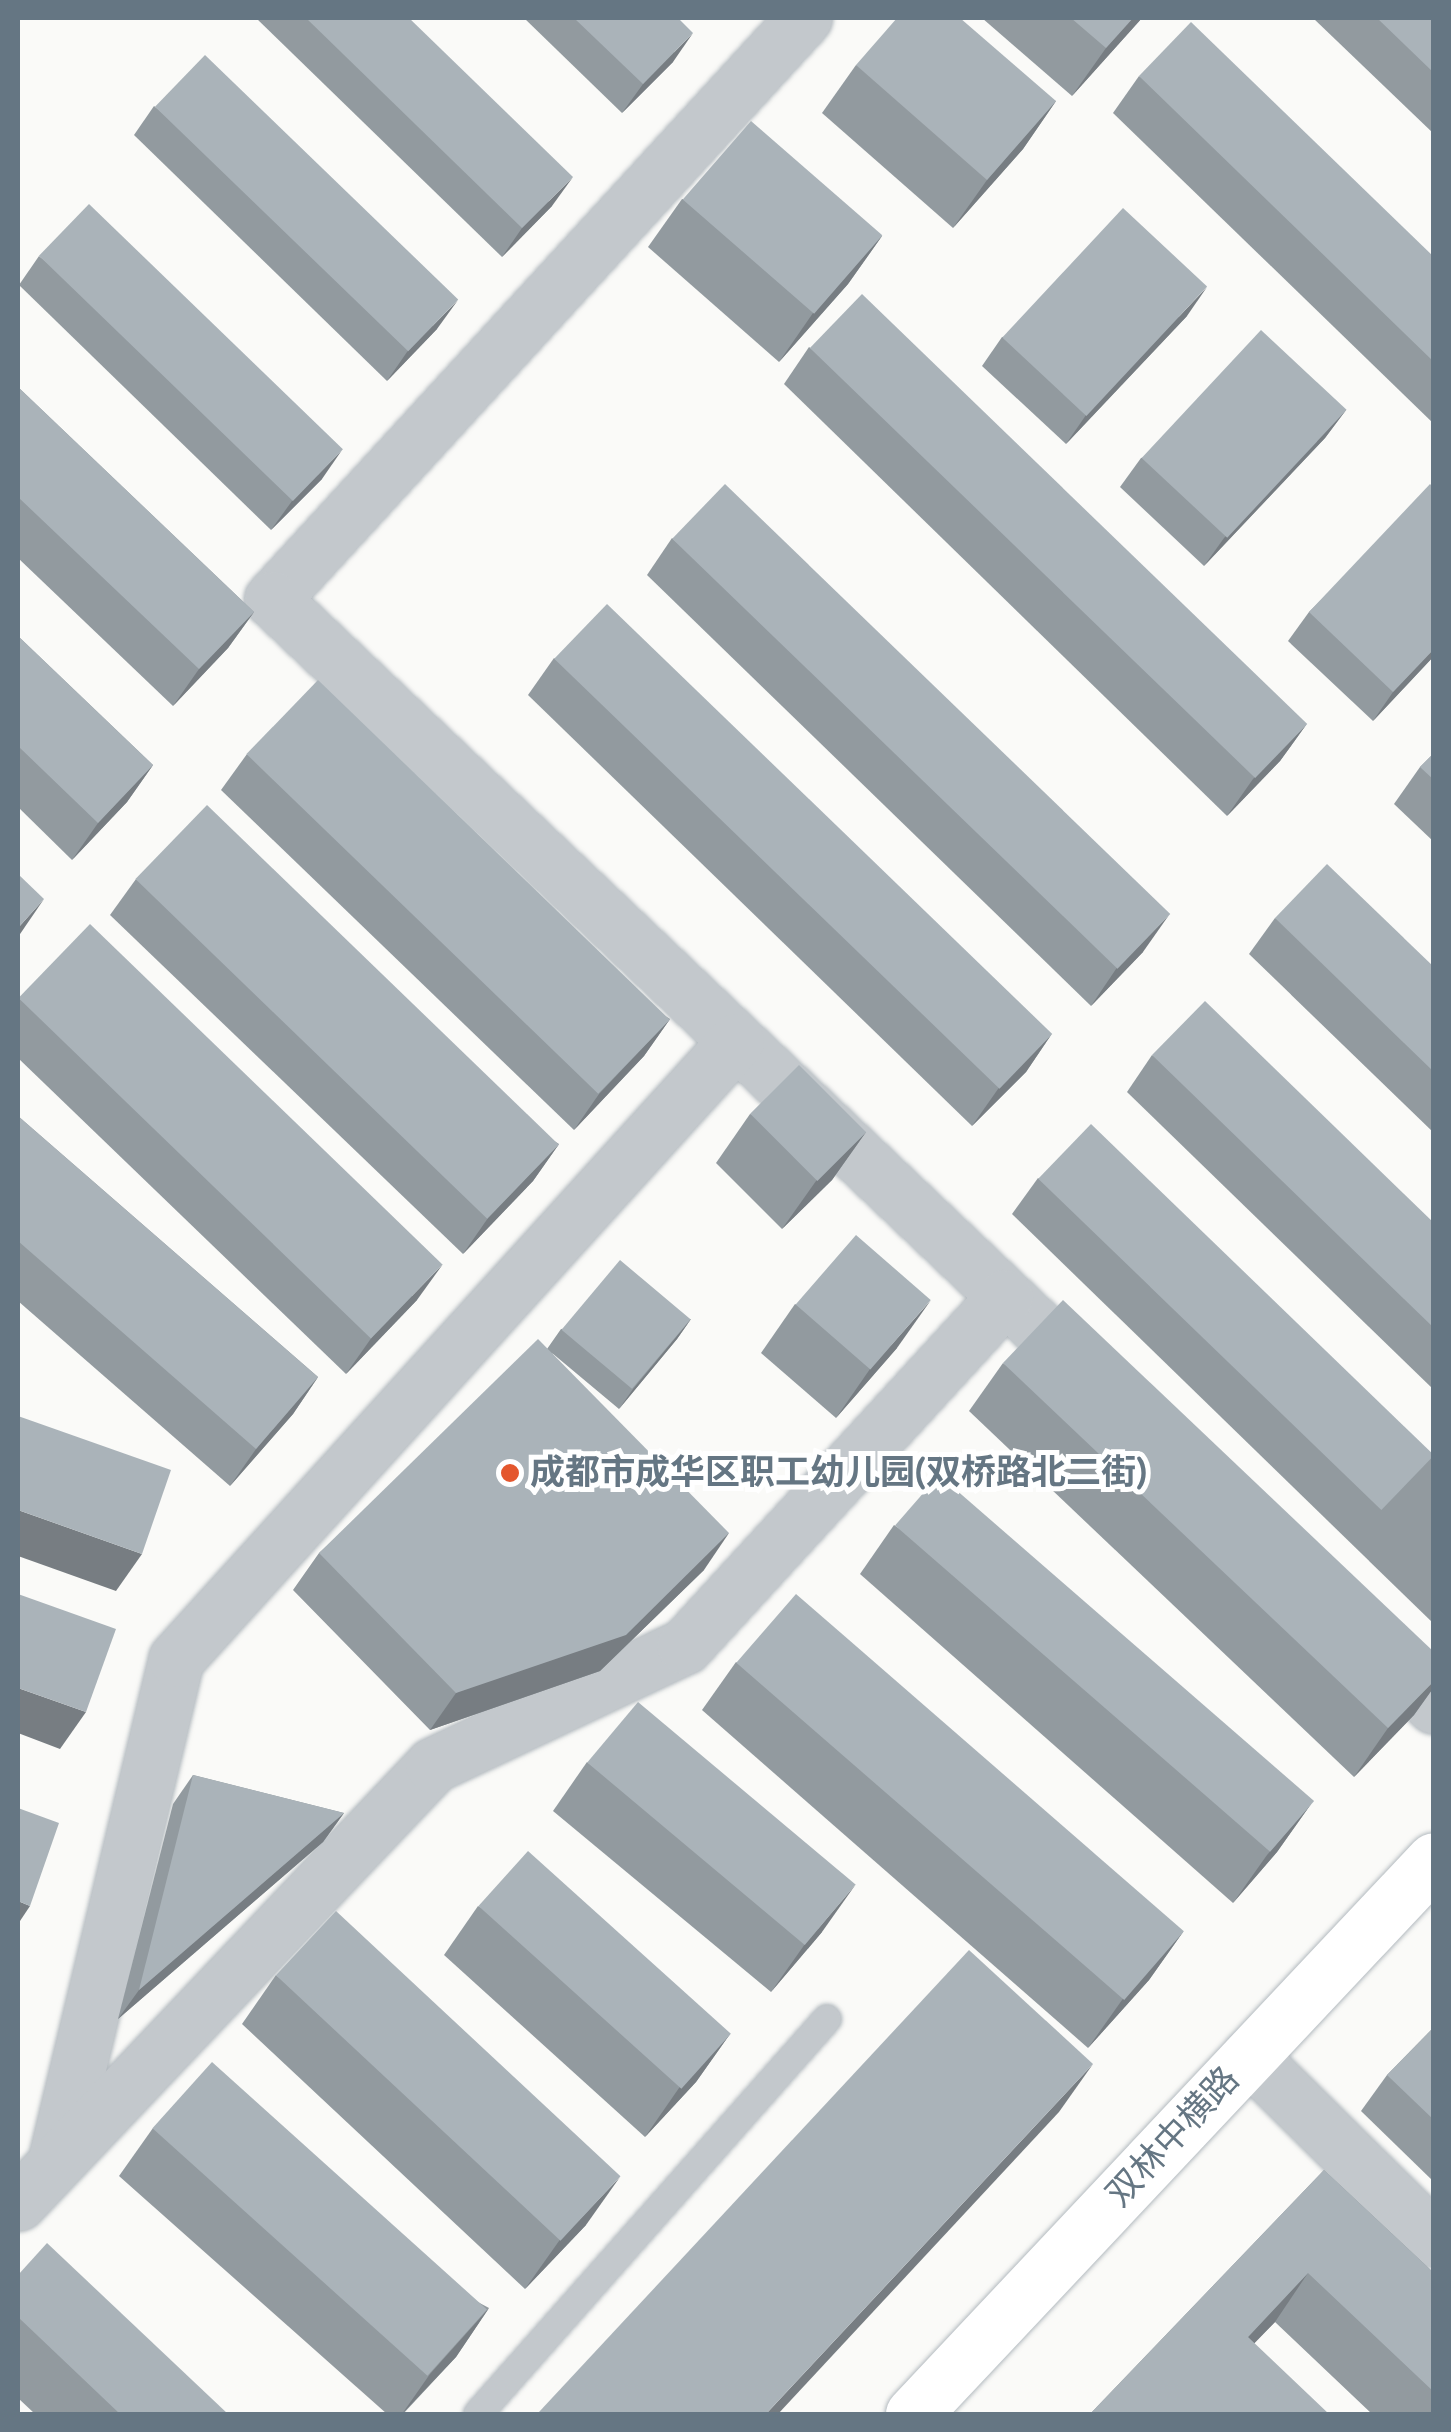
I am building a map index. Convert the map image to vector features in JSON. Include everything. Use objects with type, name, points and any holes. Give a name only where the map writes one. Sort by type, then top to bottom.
[{"type":"street","points":[[804,18],[272,599],[1134,1419]]},
{"type":"street","points":[[55,2162],[176,1659],[736,1041]]},
{"type":"street","points":[[18,2203],[433,1765],[685,1646],[1005,1296]]},
{"type":"street","points":[[1334,1610],[1434,1706]]},
{"type":"street","name":"双林中横路","points":[[913,2414],[1434,1860]]},
{"type":"street","points":[[1249,2056],[1434,2240]]},
{"type":"lane","points":[[478,2414],[827,2019]]},
{"type":"building","points":[[306,18],[409,18],[573,177],[522,228]]},
{"type":"building","points":[[574,18],[678,18],[693,33],[643,84]]},
{"type":"building","points":[[897,18],[960,18],[1056,101],[987,180],[856,65]]},
{"type":"building","points":[[1071,18],[1133,18],[1106,48]]},
{"type":"building","points":[[1377,18],[1434,18],[1434,73]]},
{"type":"building","points":[[1191,22],[1434,257],[1434,362],[1139,76]]},
{"type":"building","points":[[205,55],[458,300],[408,351],[155,107]]},
{"type":"building","points":[[751,121],[882,235],[814,314],[683,199]]},
{"type":"building","points":[[89,204],[343,449],[293,501],[39,256]]},
{"type":"building","points":[[1123,208],[1207,286],[1086,416],[1002,337]]},
{"type":"building","points":[[862,294],[1307,724],[1255,778],[810,348]]},
{"type":"building","points":[[1261,330],[1347,410],[1227,538],[1142,458]]},
{"type":"building","points":[[18,387],[254,612],[199,669],[18,497]]},
{"type":"building","points":[[725,484],[1170,914],[1117,969],[672,539]]},
{"type":"building","points":[[1430,484],[1434,488],[1434,649],[1393,692],[1309,612]]},
{"type":"building","points":[[607,604],[1052,1034],[999,1089],[554,659]]},
{"type":"building","points":[[18,636],[153,765],[98,823],[18,746]]},
{"type":"building","points":[[318,680],[670,1020],[598,1094],[246,754]]},
{"type":"building","points":[[1434,753],[1434,780],[1420,767]]},
{"type":"building","points":[[207,805],[559,1145],[487,1219],[135,879]]},
{"type":"building","points":[[1327,864],[1434,967],[1434,1072],[1275,918]]},
{"type":"building","points":[[18,874],[44,899],[18,928]]},
{"type":"building","points":[[90,924],[442,1264],[371,1338],[18,998]]},
{"type":"building","points":[[1205,1001],[1434,1223],[1434,1328],[1152,1055]]},
{"type":"building","points":[[799,1065],[866,1132],[817,1181],[750,1114]]},
{"type":"building","points":[[18,1116],[318,1377],[256,1449],[18,1241]]},
{"type":"building","points":[[1091,1124],[1434,1455],[1381,1510],[1038,1179]]},
{"type":"building","points":[[856,1235],[931,1300],[870,1369],[796,1304]]},
{"type":"building","points":[[620,1260],[690,1319],[632,1389],[562,1330]]},
{"type":"building","points":[[1063,1300],[1434,1652],[1434,1681],[1388,1728],[1003,1363]]},
{"type":"building","name":"成都市成华区职工幼儿园(双桥路北二街)","points":[[538,1339],[729,1533],[626,1635],[456,1693],[319,1553]]},
{"type":"building","points":[[18,1416],[171,1470],[142,1554],[18,1510]]},
{"type":"building","points":[[939,1475],[1314,1801],[1270,1852],[895,1526]]},
{"type":"building","points":[[18,1594],[116,1629],[86,1712],[18,1688]]},
{"type":"building","points":[[796,1594],[1184,1931],[1124,2000],[736,1663]]},
{"type":"building","points":[[638,1702],[856,1885],[805,1945],[587,1763]]},
{"type":"building","points":[[193,1775],[344,1813],[139,1990]]},
{"type":"building","points":[[18,1808],[59,1823],[30,1906],[18,1901]]},
{"type":"building","points":[[528,1851],[731,2034],[681,2089],[478,1906]]},
{"type":"building","points":[[336,1911],[620,2176],[560,2241],[276,1975]]},
{"type":"building","points":[[969,1950],[1093,2064],[766,2414],[541,2414],[539,2412]]},
{"type":"building","points":[[1434,2027],[1434,2120],[1387,2075]]},
{"type":"building","points":[[212,2062],[487,2310],[427,2376],[152,2128]]},
{"type":"building","points":[[1324,2170],[1434,2273],[1434,2392],[1308,2273],[1248,2337],[1329,2414],[1090,2414]]},
{"type":"building","points":[[47,2243],[228,2414],[120,2414],[18,2317],[18,2275]]},
{"type":"place","name":"成都市成华区职工幼儿园(双桥路北二街)","points":[[510,1473]]}]
